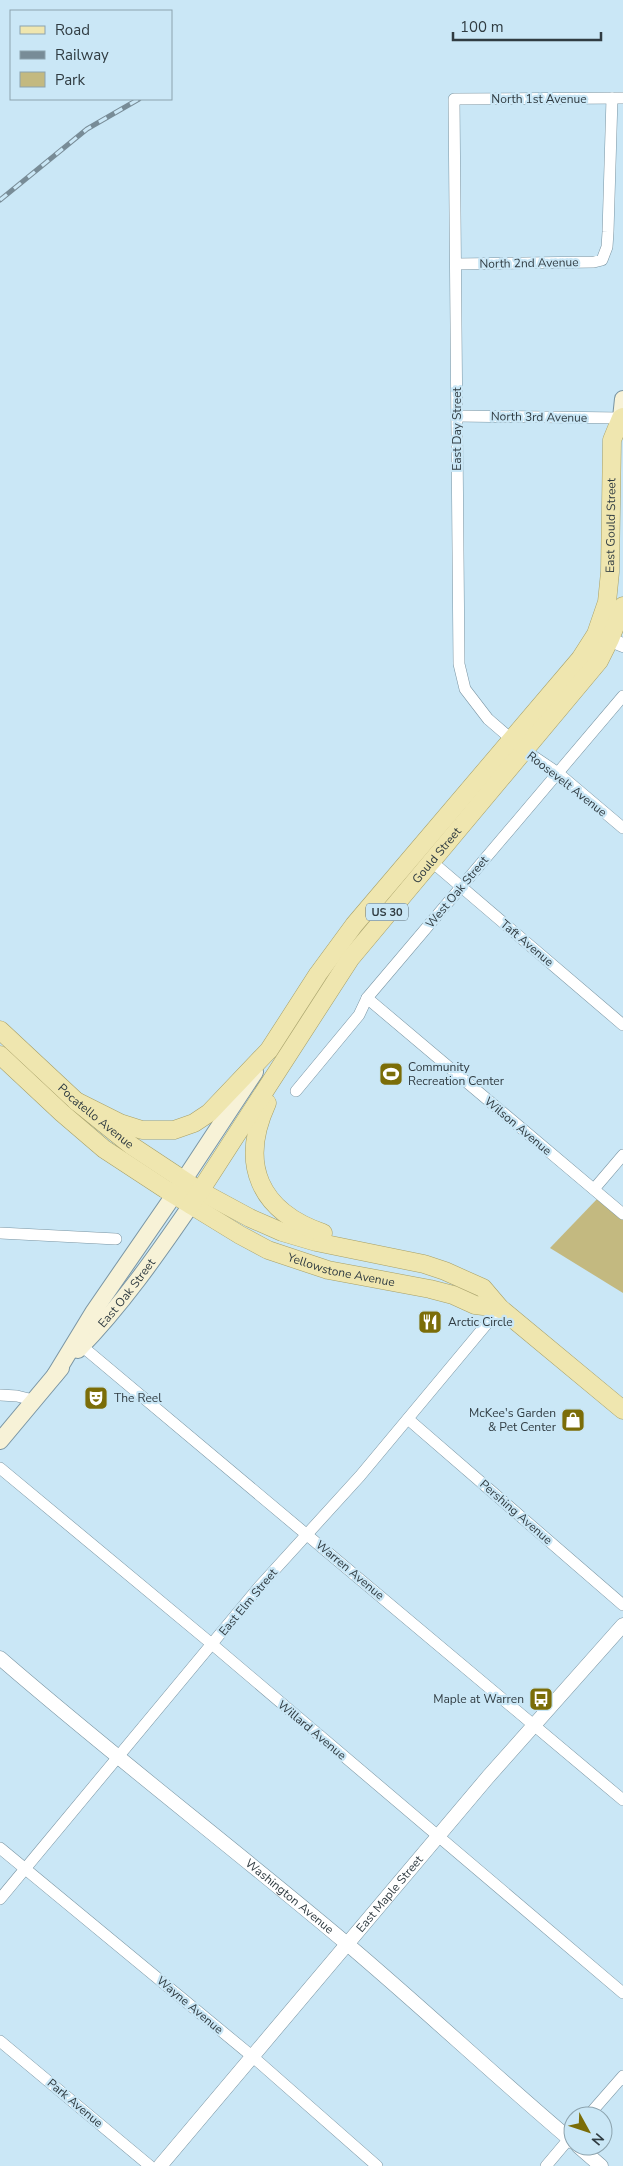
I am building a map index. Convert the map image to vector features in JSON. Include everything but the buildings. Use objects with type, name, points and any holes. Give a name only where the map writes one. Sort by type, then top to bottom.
[{"type":"main road","name":"East Gould Street","points":[[610,639],[607,602],[610,572],[612,440],[622,420],[623,399]]},
{"type":"main road","name":"US 30","points":[[610,639],[623,606]]},
{"type":"main road","name":"Gould Street","points":[[195,1198],[350,959],[431,860],[580,659],[610,639]]},
{"type":"main road","name":"Gould Street","points":[[174,1195],[324,967],[354,925],[518,745]]},
{"type":"main road","name":"Pocatello Avenue","points":[[0,1030],[76,1101],[132,1146],[184,1180],[195,1198]]},
{"type":"main road","points":[[301,1033],[260,1118],[254,1150],[256,1170],[260,1181],[274,1203],[293,1220],[305,1227],[363,1250]]},
{"type":"main road","name":"US 30","points":[[76,1101],[131,1127],[142,1130],[174,1130],[194,1123],[209,1113],[269,1050]]},
{"type":"main road","name":"Pocatello Avenue","points":[[0,1055],[104,1149],[174,1195],[195,1198]]},
{"type":"main road","name":"East Oak Street","points":[[0,1441],[79,1343],[174,1195]]},
{"type":"main road","name":"Yellowstone Avenue","points":[[195,1198],[282,1232],[316,1242],[396,1257],[445,1270],[483,1288],[500,1308],[623,1410]]},
{"type":"main road","name":"Yellowstone Avenue","points":[[195,1198],[240,1235],[268,1250],[328,1270],[430,1289],[453,1295],[475,1305],[500,1308]]},
{"type":"main road","name":"East Oak Street","points":[[79,1343],[132,1289],[195,1198]]},
{"type":"street","name":"North 1st Avenue","points":[[454,99],[618,98]]},
{"type":"street","name":"North 2nd Avenue","points":[[456,264],[594,262],[602,260],[607,247],[618,98]]},
{"type":"street","name":"East Day Street","points":[[454,99],[459,664],[465,689],[488,719],[518,745]]},
{"type":"street","name":"North 3rd Avenue","points":[[457,416],[622,420]]},
{"type":"street","name":"West Oak Street","points":[[296,1091],[359,1015],[367,998],[623,696]]},
{"type":"street","name":"Roosevelt Avenue","points":[[518,745],[558,773],[623,828]]},
{"type":"street","name":"Taft Avenue","points":[[431,860],[623,1025]]},
{"type":"street","name":"Wilson Avenue","points":[[367,998],[623,1214]]},
{"type":"street","points":[[594,1189],[623,1155]]},
{"type":"street","points":[[0,1233],[116,1239]]},
{"type":"street","name":"East Elm Street","points":[[0,1899],[213,1645],[259,1587],[360,1476],[500,1308]]},
{"type":"street","name":"Warren Avenue","points":[[79,1343],[623,1800]]},
{"type":"street","points":[[0,1395],[33,1400]]},
{"type":"street","name":"Pershing Avenue","points":[[408,1419],[623,1605]]},
{"type":"street","name":"Willard Avenue","points":[[0,1468],[213,1645],[623,1993]]},
{"type":"street","name":"East Maple Street","points":[[160,2166],[533,1724],[584,1670],[623,1624]]},
{"type":"street","name":"Washington Avenue","points":[[0,1658],[76,1724],[118,1756],[347,1944],[563,2131]]},
{"type":"street","name":"Wayne Avenue","points":[[0,1848],[253,2057],[377,2166]]},
{"type":"street","name":"Park Avenue","points":[[0,2041],[150,2166]]},
{"type":"street","points":[[597,2106],[623,2076]]},
{"type":"street","points":[[546,2166],[563,2150]]},
{"type":"street","name":"Washington Avenue","points":[[590,2156],[601,2166]]},
{"type":"green space","points":[[598,1198],[623,1220],[623,1293],[550,1248]]},
{"type":"railway","points":[[0,200],[87,129],[137,100]]},
{"type":"place","name":"Community Recreation Center","points":[[391,1074]]},
{"type":"place","name":"Arctic Circle","points":[[430,1322]]},
{"type":"place","name":"The Reel","points":[[96,1398]]},
{"type":"place","name":"McKee's Garden & Pet Center","points":[[573,1420]]},
{"type":"place","name":"Maple at Warren","points":[[541,1699]]}]
